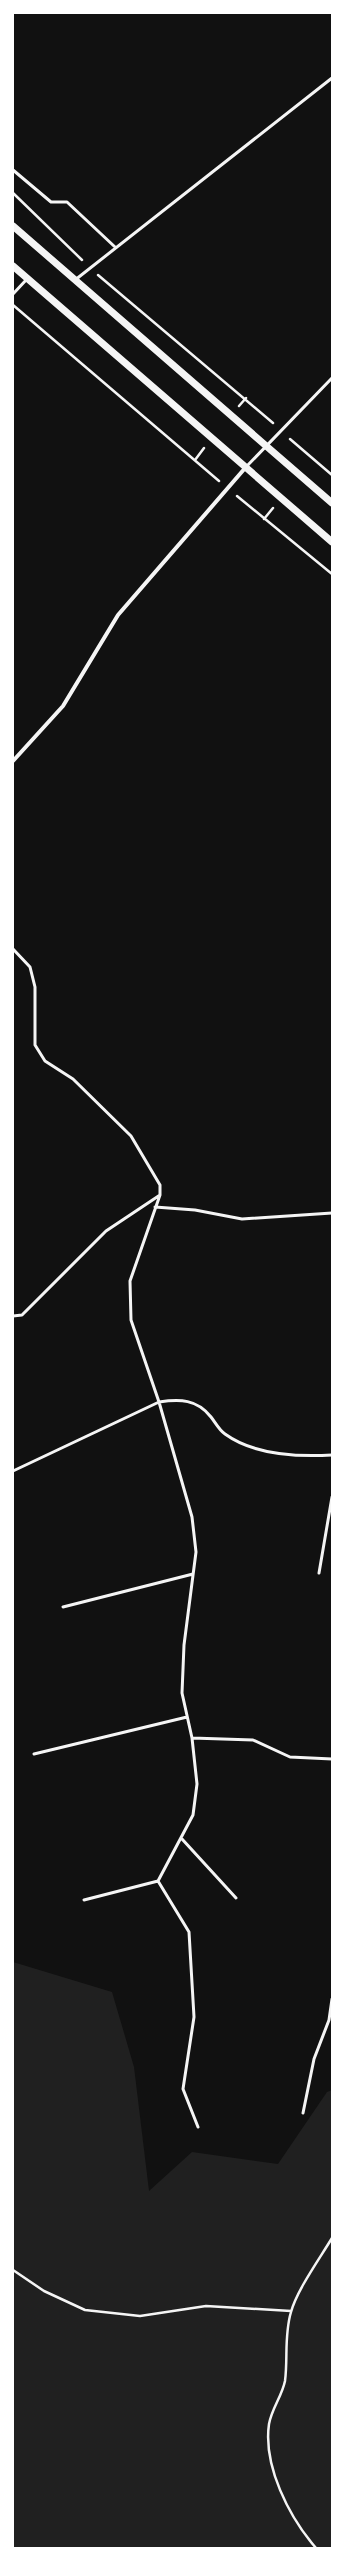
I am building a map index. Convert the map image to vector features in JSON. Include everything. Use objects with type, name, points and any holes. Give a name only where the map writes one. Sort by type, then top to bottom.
[{"type":"street","points":[[13,226],[332,504]]},
{"type":"street","points":[[13,266],[332,542]]},
{"type":"street","points":[[13,761],[63,706],[118,615],[246,467]]},
{"type":"lane","points":[[75,280],[332,78]]},
{"type":"lane","points":[[13,170],[51,202],[67,202],[116,247]]},
{"type":"lane","points":[[13,294],[28,279]]},
{"type":"lane","points":[[246,467],[332,378]]},
{"type":"lane","points":[[13,949],[30,967],[35,987],[35,1045],[45,1061],[73,1079],[131,1136],[160,1186],[160,1195],[130,1281],[131,1320],[159,1402],[192,1517],[196,1552],[182,1694],[192,1738],[197,1784],[193,1815],[182,1839],[158,1882],[84,1900]]},
{"type":"lane","points":[[13,1316],[22,1316],[106,1231],[160,1195]]},
{"type":"lane","points":[[156,1207],[195,1210],[242,1219],[332,1213]]},
{"type":"lane","points":[[13,1471],[159,1402],[181,1399],[205,1409],[224,1434],[262,1450],[305,1457],[332,1455]]},
{"type":"lane","points":[[319,1573],[332,1497]]},
{"type":"lane","points":[[63,1607],[193,1574]]},
{"type":"lane","points":[[34,1754],[187,1717]]},
{"type":"lane","points":[[192,1738],[253,1740],[290,1757],[332,1759]]},
{"type":"lane","points":[[182,1839],[236,1898]]},
{"type":"lane","points":[[158,1882],[189,1932],[194,2017],[183,2089],[198,2127]]},
{"type":"lane","points":[[303,2113],[314,2059],[329,2020],[332,1999]]},
{"type":"path","points":[[13,193],[86,264]]},
{"type":"path","points":[[92,269],[332,475]]},
{"type":"path","points":[[13,305],[228,489],[332,574]]},
{"type":"path","points":[[316,2548],[301,2531],[287,2507],[276,2477],[270,2449],[269,2425],[272,2412],[284,2387],[285,2348],[291,2311],[332,2238]]},
{"type":"path","points":[[13,2270],[44,2291],[85,2310],[140,2316],[206,2306],[291,2311]]},
{"type":"shaded area","points":[[13,1962],[112,1992],[134,2067],[149,2191],[192,2152],[278,2164],[327,2092],[332,2090],[332,2548],[13,2548]]}]
